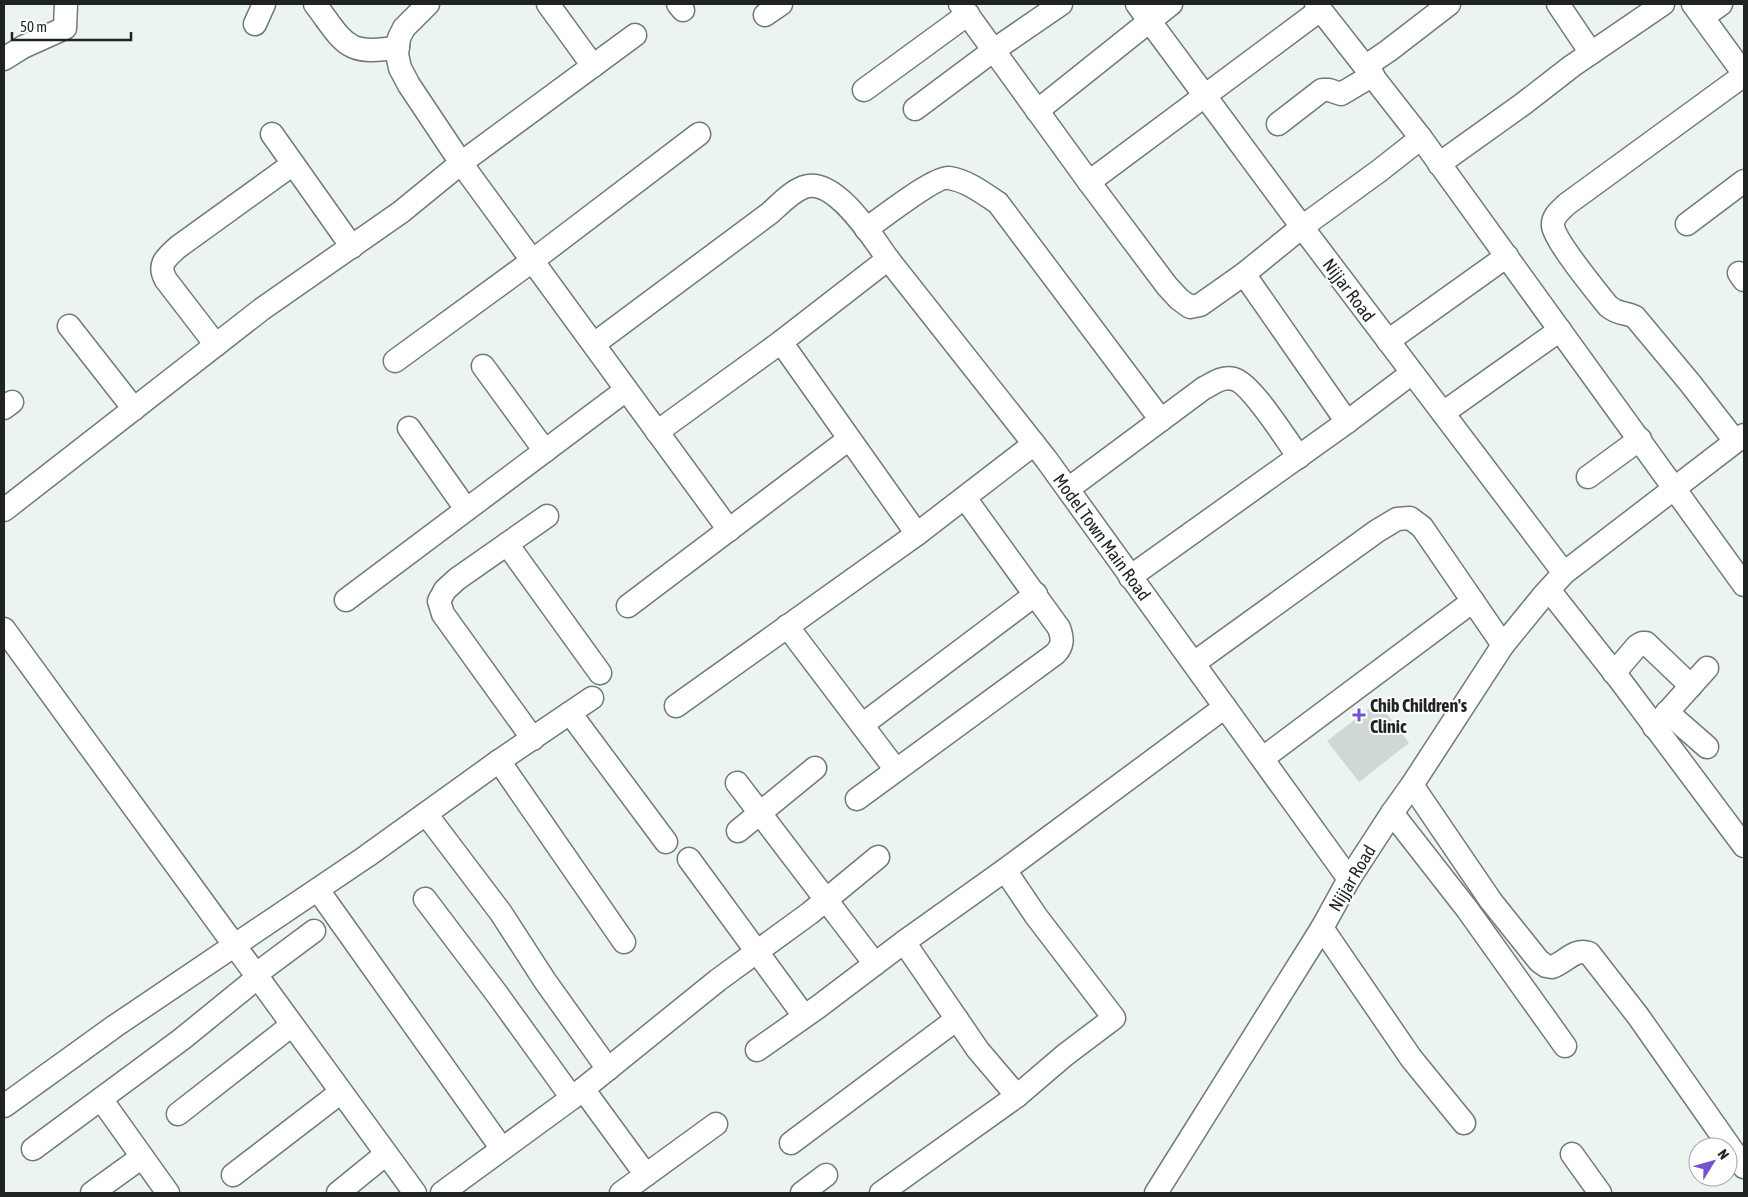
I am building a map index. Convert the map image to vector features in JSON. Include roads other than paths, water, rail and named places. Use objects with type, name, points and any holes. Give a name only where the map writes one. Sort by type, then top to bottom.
[{"type":"street","points":[[255,24],[264,4]]},
{"type":"street","points":[[315,4],[345,43],[358,49],[376,51],[398,47]]},
{"type":"street","points":[[548,4],[593,66]]},
{"type":"street","points":[[915,109],[994,50],[1061,4]]},
{"type":"street","points":[[1037,111],[1143,12],[1171,4]]},
{"type":"street","points":[[1278,124],[1322,90],[1341,94],[1370,70],[1388,51],[1449,4]]},
{"type":"street","points":[[1558,4],[1591,53]]},
{"type":"street","points":[[1439,164],[1500,122],[1591,53],[1663,4]]},
{"type":"street","points":[[1721,4],[1698,10],[1744,74],[1567,204],[1556,214],[1553,224],[1557,238],[1608,306],[1616,313],[1630,314],[1636,317],[1740,438]]},
{"type":"street","points":[[424,5],[404,28],[399,38],[397,54],[400,68],[409,85],[461,163],[729,530]]},
{"type":"street","points":[[1089,182],[1205,97],[1318,7],[1370,70],[1421,138],[1744,585]]},
{"type":"street","points":[[864,90],[964,9],[1167,286],[1179,299],[1190,307],[1200,305],[1244,274],[1302,227],[1421,138]]},
{"type":"street","name":"Nijjar Road","points":[[1143,12],[1388,342],[1564,573]]},
{"type":"street","points":[[5,57],[30,43],[65,28],[66,13]]},
{"type":"street","points":[[4,510],[262,309],[401,212],[461,163],[635,35]]},
{"type":"street","points":[[272,134],[352,247]]},
{"type":"street","points":[[394,360],[532,261],[699,134]]},
{"type":"street","points":[[216,345],[166,280],[161,267],[164,261],[178,248],[293,164]]},
{"type":"street","points":[[866,229],[932,183],[948,178],[969,184],[998,203],[1161,420]]},
{"type":"street","points":[[1687,224],[1744,181]]},
{"type":"street","name":"Model Town Main Road","points":[[594,344],[797,191],[806,186],[819,186],[828,190],[846,204],[1034,444],[1349,879]]},
{"type":"street","points":[[1388,342],[1507,256]]},
{"type":"street","points":[[657,432],[781,342],[888,259]]},
{"type":"street","points":[[1244,274],[1347,422]]},
{"type":"street","points":[[69,326],[134,409]]},
{"type":"street","points":[[1443,413],[1560,330]]},
{"type":"street","points":[[781,342],[917,534]]},
{"type":"street","points":[[483,366],[545,451]]},
{"type":"street","points":[[1130,577],[1347,422],[1412,373]]},
{"type":"street","points":[[1068,489],[1204,388],[1220,379],[1234,379],[1252,393],[1298,457]]},
{"type":"street","points":[[346,600],[626,390]]},
{"type":"street","points":[[409,428],[466,509]]},
{"type":"street","name":"Nijjar Road","points":[[1156,1193],[1322,928],[1349,879],[1503,645],[1564,573],[1740,438]]},
{"type":"street","points":[[628,606],[849,439]]},
{"type":"street","points":[[1588,477],[1640,439]]},
{"type":"street","points":[[676,706],[917,534],[1034,444]]},
{"type":"street","points":[[857,799],[1056,654],[1060,648],[1062,636],[1059,628],[965,498]]},
{"type":"street","points":[[533,739],[443,614],[439,601],[445,590],[458,579],[547,516]]},
{"type":"street","points":[[1194,664],[1358,545],[1397,519],[1410,518],[1422,527],[1503,645]]},
{"type":"street","points":[[506,544],[600,673]]},
{"type":"street","points":[[1549,590],[1614,672],[1661,719],[1701,742],[1676,756]]},
{"type":"street","points":[[862,725],[1036,594]]},
{"type":"street","points":[[1263,758],[1473,601]]},
{"type":"street","points":[[788,626],[896,770]]},
{"type":"street","points":[[4,629],[415,1193]]},
{"type":"street","points":[[1614,672],[1637,646],[1642,643],[1646,644],[1691,686]]},
{"type":"street","points":[[1661,719],[1707,668]]},
{"type":"street","points":[[4,1106],[115,1026],[318,890],[499,761],[592,698]]},
{"type":"street","points":[[758,1050],[1226,707]]},
{"type":"street","points":[[570,713],[666,842]]},
{"type":"street","points":[[1661,719],[1676,756],[1744,846]]},
{"type":"street","points":[[499,761],[624,942]]},
{"type":"street","points":[[738,831],[815,768]]},
{"type":"street","points":[[737,784],[875,964]]},
{"type":"street","points":[[1412,785],[1490,901],[1538,961],[1552,967],[1577,952],[1584,951],[1589,953],[1638,1016],[1744,1167]]},
{"type":"street","points":[[1392,813],[1467,909],[1565,1046]]},
{"type":"street","points":[[426,814],[501,913],[545,981],[608,1069]]},
{"type":"street","points":[[442,1193],[578,1094],[718,980],[825,900],[878,857]]},
{"type":"street","points":[[689,860],[804,1016]]},
{"type":"street","points":[[881,1193],[1016,1096],[1065,1055],[1114,1018],[1036,916],[1005,870]]},
{"type":"street","points":[[318,890],[502,1149]]},
{"type":"street","points":[[425,899],[497,994],[646,1176]]},
{"type":"street","points":[[1322,928],[1410,1058],[1464,1122]]},
{"type":"street","points":[[33,1149],[182,1039],[314,931]]},
{"type":"street","points":[[904,942],[978,1050],[1016,1096]]},
{"type":"street","points":[[791,1143],[957,1019]]},
{"type":"street","points":[[178,1114],[292,1025]]},
{"type":"street","points":[[233,1175],[340,1092]]},
{"type":"street","points":[[101,1099],[168,1193]]},
{"type":"street","points":[[621,1193],[716,1124]]},
{"type":"street","points":[[338,1193],[386,1154]]},
{"type":"street","points":[[1572,1154],[1598,1192]]},
{"type":"street","points":[[92,1193],[142,1156]]},
{"type":"street","points":[[802,1193],[826,1175]]},
{"type":"place","name":"Chib Children's Clinic","points":[[1359,715]]}]
